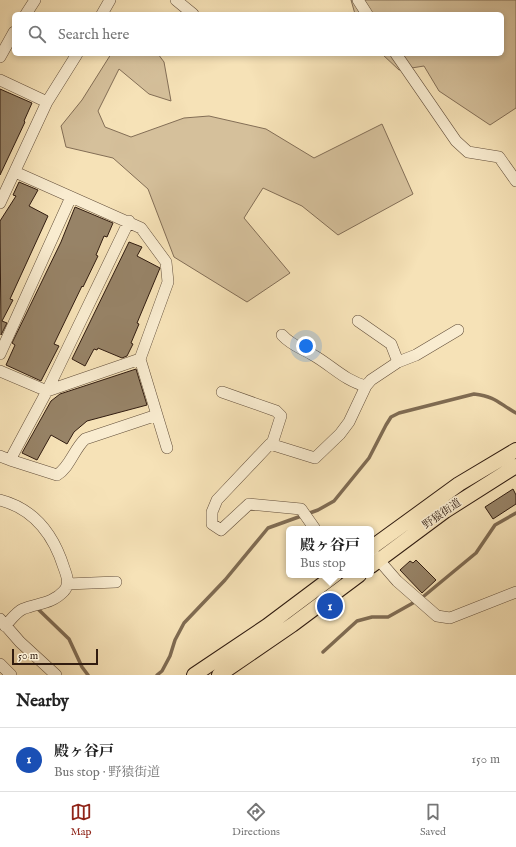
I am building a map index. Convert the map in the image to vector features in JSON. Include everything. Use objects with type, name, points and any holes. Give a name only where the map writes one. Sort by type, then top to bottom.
[{"type":"main road","name":"野猿街道","points":[[374,556],[459,484],[516,450]]},
{"type":"main road","name":"野猿街道","points":[[374,556],[516,466]]},
{"type":"main road","points":[[194,675],[267,626],[331,578]]},
{"type":"main road","points":[[219,675],[292,625],[355,578]]},
{"type":"street","points":[[27,12],[35,0]]},
{"type":"street","points":[[103,12],[110,0]]},
{"type":"street","points":[[176,0],[191,12]]},
{"type":"street","points":[[358,0],[367,12]]},
{"type":"street","points":[[0,57],[12,36]]},
{"type":"street","points":[[0,203],[47,102],[76,56]]},
{"type":"street","points":[[397,56],[456,141],[468,152],[499,157],[516,181]]},
{"type":"street","points":[[0,80],[47,102]]},
{"type":"street","points":[[15,172],[129,221],[141,228],[166,262],[168,282],[140,359],[167,448]]},
{"type":"street","points":[[0,354],[71,197]]},
{"type":"street","points":[[129,221],[47,392],[5,458],[57,475],[63,471],[78,445],[85,439],[157,414]]},
{"type":"street","points":[[358,321],[390,344],[398,362]]},
{"type":"street","points":[[272,444],[315,458],[340,434],[349,422],[366,386],[371,380],[398,362],[416,355],[458,330]]},
{"type":"street","points":[[282,335],[289,343],[312,354],[354,383],[366,386]]},
{"type":"street","points":[[0,371],[47,392],[140,359]]},
{"type":"street","points":[[222,392],[276,411],[281,416],[272,444],[270,444],[217,500],[212,512],[212,524],[221,530],[249,504],[304,513],[313,526]]},
{"type":"street","points":[[0,500],[26,513],[38,521],[47,531],[58,548],[68,579],[65,589],[54,600],[22,610],[2,622],[56,675]]},
{"type":"street","points":[[374,558],[397,581],[437,616],[450,618],[516,592]]},
{"type":"street","points":[[67,584],[116,582]]},
{"type":"street","points":[[0,664],[11,675]]},
{"type":"shaded area","points":[[351,0],[516,0],[516,108],[490,125],[439,91],[424,66],[399,70],[384,56],[504,56],[504,12],[354,12]]},
{"type":"shaded area","points":[[110,56],[160,56],[164,62],[171,101],[149,94],[119,69],[98,111],[105,127],[131,137],[184,118],[209,116],[266,129],[314,158],[382,124],[413,194],[338,235],[302,206],[263,188],[244,218],[290,273],[247,302],[174,257],[148,189],[113,158],[66,147],[61,126],[82,100]]},
{"type":"building","points":[[0,89],[32,103],[24,121],[25,122],[0,175]]},
{"type":"building","points":[[19,182],[38,190],[29,206],[48,216],[10,299],[13,300],[2,321],[7,323],[1,335],[0,221],[16,196],[13,195]]},
{"type":"building","points":[[75,207],[113,223],[107,237],[104,236],[96,255],[98,256],[54,344],[59,346],[41,381],[6,365],[15,345],[12,343],[61,242]]},
{"type":"building","points":[[129,242],[142,247],[137,256],[160,268],[137,323],[139,324],[131,343],[133,344],[127,356],[122,358],[98,348],[97,350],[94,349],[85,366],[72,359]]},
{"type":"building","points":[[136,369],[147,405],[87,421],[74,432],[67,444],[51,435],[37,460],[22,453],[51,401],[60,394]]},
{"type":"building","points":[[513,489],[516,495],[516,504],[493,519],[485,507]]},
{"type":"building","points":[[416,560],[436,580],[422,593],[400,570],[410,561],[413,563]]},
{"type":"waterway","points":[[157,675],[162,671],[170,656],[175,640],[184,623],[225,580],[268,528],[318,510],[334,501],[369,458],[391,417],[399,413],[474,394],[493,399],[516,413]]},
{"type":"waterway","points":[[424,596],[476,553],[495,525],[516,513]]},
{"type":"waterway","points":[[323,652],[357,621],[372,617],[388,617],[413,603]]},
{"type":"waterway","points":[[39,610],[69,639],[82,667],[88,675]]},
{"type":"place","name":"殿ヶ谷戸","points":[[330,606]]}]
